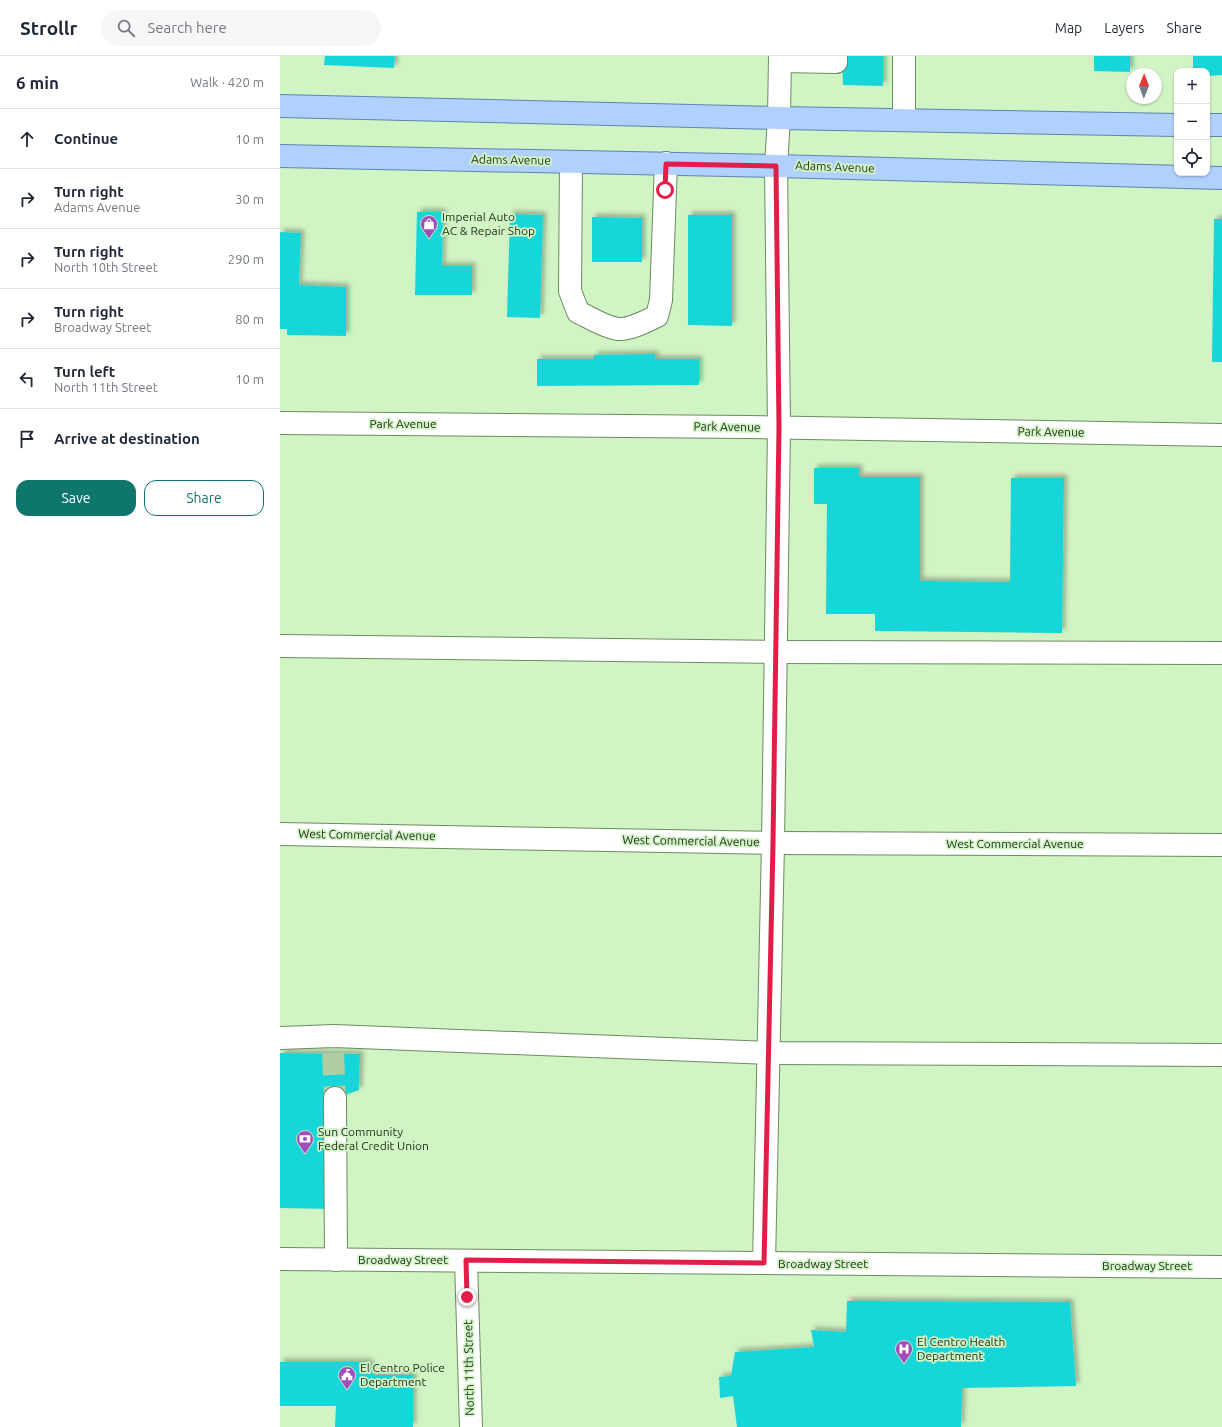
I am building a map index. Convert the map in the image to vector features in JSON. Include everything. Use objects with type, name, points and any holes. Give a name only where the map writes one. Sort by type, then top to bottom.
[{"type":"main road","points":[[280,106],[779,118],[1174,124]]},
{"type":"main road","points":[[1210,125],[1222,125]]},
{"type":"main road","name":"Adams Avenue","points":[[280,156],[776,166],[1222,178]]},
{"type":"street","points":[[764,1263],[773,843],[779,427],[776,166],[779,118],[780,59],[836,62],[836,56]]},
{"type":"street","points":[[904,56],[904,120]]},
{"type":"street","points":[[572,162],[570,291],[578,312],[602,324],[620,329],[642,324],[657,316],[661,300],[666,164]]},
{"type":"street","name":"Park Avenue","points":[[280,423],[779,427],[1222,435]]},
{"type":"street","points":[[280,646],[775,652],[1222,653]]},
{"type":"street","name":"West Commercial Avenue","points":[[280,834],[773,843],[1222,845]]},
{"type":"street","points":[[280,1038],[334,1045],[768,1053],[1222,1055]]},
{"type":"street","points":[[335,1098],[336,1260]]},
{"type":"street","name":"Broadway Street","points":[[280,1259],[1222,1267]]},
{"type":"street","name":"North 11th Street","points":[[466,1260],[471,1427]]},
{"type":"building","points":[[325,56],[395,56],[394,68],[324,65]]},
{"type":"building","points":[[842,56],[883,56],[883,86],[843,85]]},
{"type":"building","points":[[1094,56],[1130,56],[1130,68],[1126,68],[1126,72],[1094,71]]},
{"type":"building","points":[[1193,56],[1222,56],[1222,75],[1210,76],[1210,68],[1193,68]]},
{"type":"building","name":"Imperial Auto AC & Repair Shop","points":[[417,212],[443,212],[442,266],[472,266],[472,295],[415,295]]},
{"type":"building","points":[[510,214],[543,215],[540,318],[507,317]]},
{"type":"building","points":[[688,215],[732,215],[732,326],[688,325]]},
{"type":"building","points":[[592,217],[642,218],[642,262],[592,262]]},
{"type":"building","points":[[1214,219],[1222,219],[1222,362],[1212,362]]},
{"type":"building","points":[[280,232],[301,233],[299,285],[346,287],[346,336],[287,335],[287,329],[280,329]]},
{"type":"building","points":[[655,354],[655,359],[699,359],[699,385],[537,386],[537,359],[594,359],[594,355]]},
{"type":"building","points":[[814,468],[859,468],[859,477],[920,477],[920,581],[1010,582],[1011,478],[1064,478],[1062,633],[875,631],[875,614],[826,614],[827,504],[814,504]]},
{"type":"building","name":"Sun Community Federal Credit Union","points":[[280,1053],[360,1054],[359,1090],[331,1100],[330,1209],[280,1208]]},
{"type":"building","name":"El Centro Health Department","points":[[847,1301],[1070,1302],[1076,1386],[962,1388],[961,1427],[737,1427],[733,1396],[720,1398],[719,1377],[731,1376],[735,1352],[814,1347],[811,1330],[846,1332]]},
{"type":"building","name":"El Centro Police Department","points":[[280,1362],[369,1362],[373,1375],[413,1375],[413,1427],[335,1427],[336,1406],[280,1406]]},
{"type":"tunnel","points":[[333,1053],[335,1098]]},
{"type":"place","name":"Imperial Auto AC & Repair Shop","points":[[429,239]]},
{"type":"place","name":"Sun Community Federal Credit Union","points":[[305,1154]]},
{"type":"place","name":"El Centro Health Department","points":[[904,1364]]},
{"type":"place","name":"El Centro Police Department","points":[[347,1390]]},
{"type":"route","points":[[467,1297],[466,1260],[764,1263],[773,843],[779,427],[776,166],[666,164],[665,190]]}]
